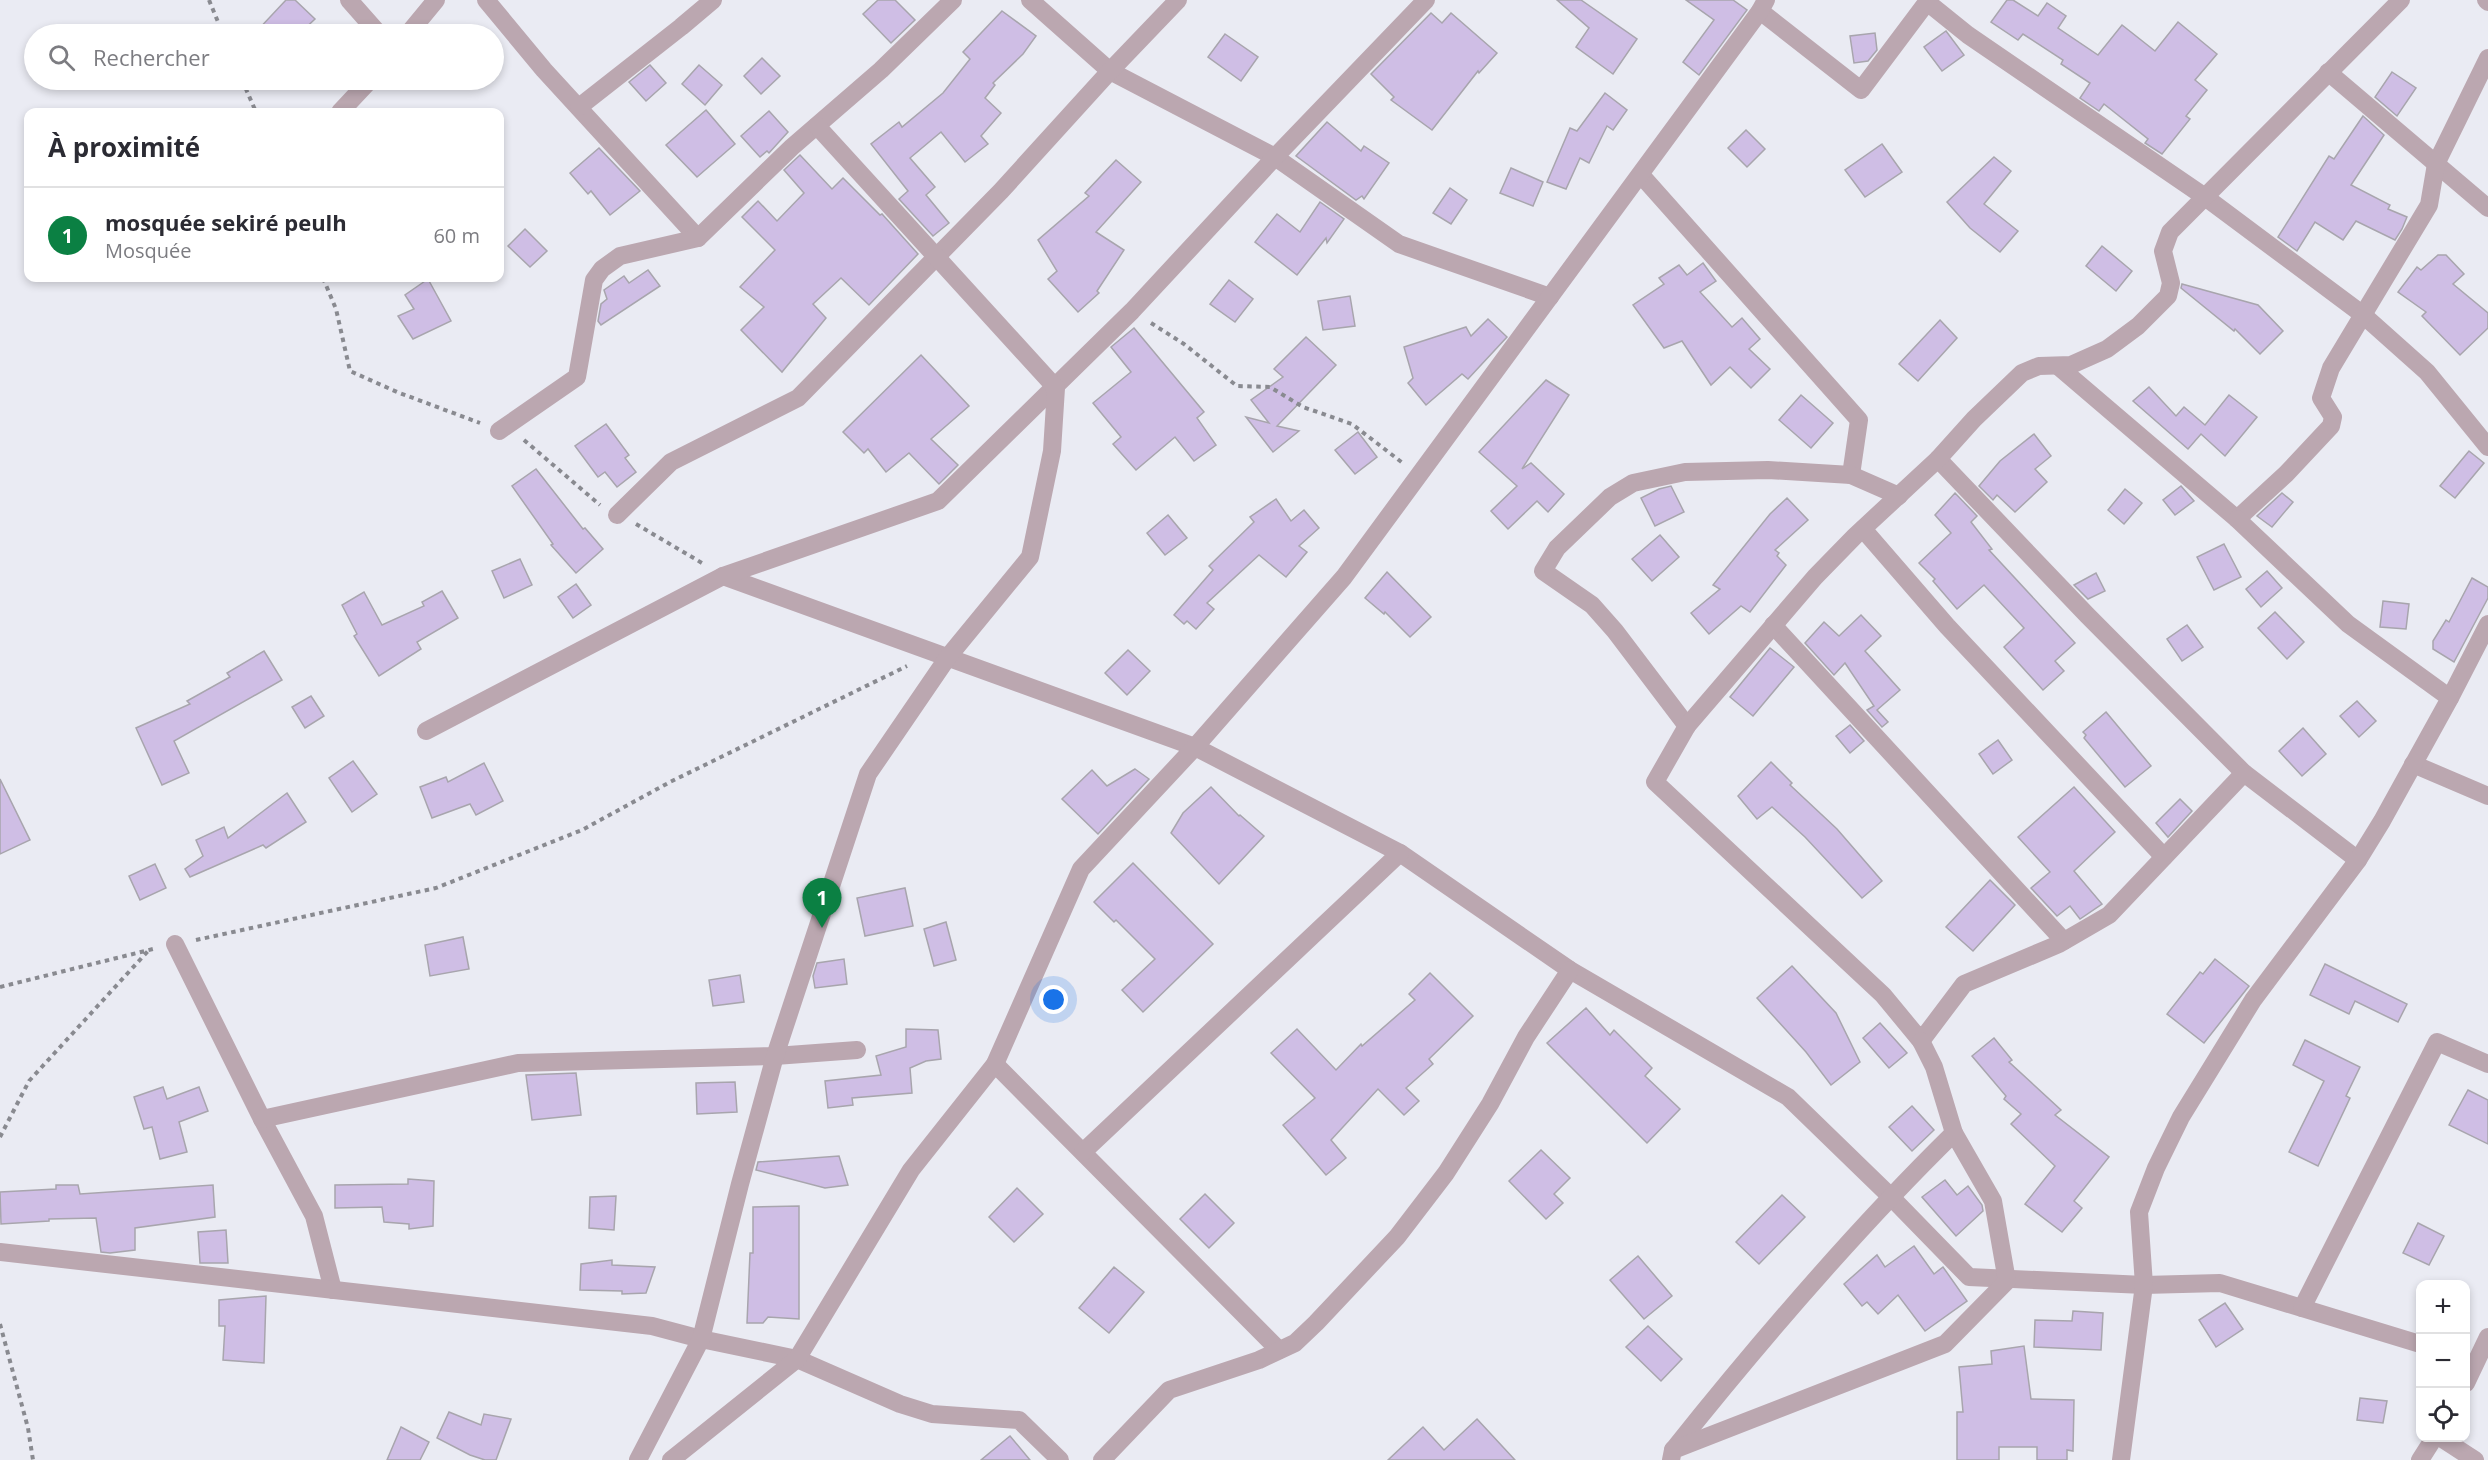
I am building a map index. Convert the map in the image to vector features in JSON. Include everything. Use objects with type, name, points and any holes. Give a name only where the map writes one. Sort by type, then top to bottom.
[{"type":"street","points":[[350,0],[370,24]]},
{"type":"street","points":[[416,24],[436,0]]},
{"type":"street","points":[[486,0],[579,108],[698,238]]},
{"type":"street","points":[[579,108],[713,0]]},
{"type":"street","points":[[500,431],[577,377],[594,280],[602,269],[620,256],[698,238],[792,147],[881,70],[953,0]]},
{"type":"street","points":[[1030,0],[1110,71],[1275,157],[1399,244],[1550,297]]},
{"type":"street","points":[[617,515],[671,462],[798,398],[1002,190],[1178,0]]},
{"type":"street","points":[[426,731],[723,576],[938,501],[1056,388],[1132,311],[1275,157],[1426,0]]},
{"type":"street","points":[[2007,1281],[1993,1201],[1954,1133],[1934,1067],[1921,1041],[1883,994],[1655,782],[1687,726],[1815,578],[1863,529],[1938,459],[1974,419],[2022,373],[2032,368],[2059,367],[2086,360],[2107,349],[2138,326],[2168,296],[2171,283],[2163,260],[2165,240],[2401,0]]},
{"type":"street","points":[[671,1460],[797,1359],[911,1170],[995,1064],[1081,869],[1195,747],[1344,578],[1763,6],[1861,90],[1927,2],[1968,35],[2205,197],[2362,314],[2427,372],[2488,447]]},
{"type":"street","points":[[2237,519],[2286,474],[2331,426],[2333,417],[2322,401],[2322,390],[2331,368],[2419,224],[2429,204],[2436,164],[2488,58]]},
{"type":"street","points":[[2328,72],[2488,208]]},
{"type":"street","points":[[344,108],[361,90]]},
{"type":"street","points":[[638,1460],[701,1339],[775,1056],[868,774],[948,657],[1030,557],[1053,451],[1056,388],[817,126]]},
{"type":"street","points":[[1641,175],[1859,420],[1851,475]]},
{"type":"street","points":[[2059,367],[2237,519],[2348,624],[2450,698]]},
{"type":"street","points":[[1938,459],[2079,607],[2244,773],[2358,860]]},
{"type":"street","points":[[1687,726],[1592,604],[1543,571],[1557,548],[1610,497],[1633,483],[1685,471],[1768,470],[1851,475],[1899,496]]},
{"type":"street","points":[[1863,529],[1947,626],[2164,857]]},
{"type":"street","points":[[723,576],[1195,747],[1400,853],[1570,970],[1788,1097],[1970,1277],[2007,1281],[2144,1285],[2220,1282],[2416,1342]]},
{"type":"street","points":[[2121,1460],[2144,1285],[2139,1212],[2156,1168],[2181,1117],[2253,1000],[2358,860],[2414,764],[2488,624]]},
{"type":"street","points":[[1773,625],[2064,941]]},
{"type":"street","points":[[2414,764],[2488,796]]},
{"type":"street","points":[[1921,1041],[1964,984],[2064,941],[2109,915],[2244,773]]},
{"type":"street","points":[[1083,1152],[1400,853]]},
{"type":"street","points":[[176,944],[262,1119],[314,1216],[333,1290]]},
{"type":"street","points":[[1102,1460],[1169,1390],[1218,1376],[1279,1350],[1295,1342],[1316,1323],[1397,1237],[1446,1173],[1490,1104],[1526,1037],[1570,970]]},
{"type":"street","points":[[2302,1308],[2437,1042],[2488,1064]]},
{"type":"street","points":[[262,1119],[518,1063],[775,1056],[857,1050]]},
{"type":"street","points":[[995,1064],[1279,1350]]},
{"type":"street","points":[[1668,1457],[1706,1408],[1890,1196],[1954,1133]]},
{"type":"street","points":[[0,1252],[652,1326],[701,1339],[797,1359],[900,1404],[932,1414],[1018,1420],[1060,1460]]},
{"type":"street","points":[[1668,1457],[1945,1344],[2007,1281]]},
{"type":"street","points":[[2471,1359],[2488,1337]]},
{"type":"street","points":[[2420,1460],[2431,1442]]},
{"type":"street","points":[[2448,1442],[2475,1460]]},
{"type":"path","points":[[209,0],[219,24]]},
{"type":"path","points":[[246,90],[254,108]]},
{"type":"path","points":[[1132,311],[1184,344],[1237,386],[1270,387],[1303,407],[1352,424],[1418,475]]},
{"type":"path","points":[[0,987],[148,950],[436,888],[582,830],[670,782],[909,666]]},
{"type":"path","points":[[0,1137],[29,1082],[148,950]]},
{"type":"path","points":[[0,1324],[28,1428],[33,1460]]},
{"type":"building","points":[[286,0],[295,0],[315,19],[310,24],[263,24]]},
{"type":"building","points":[[878,0],[895,0],[915,20],[891,43],[863,14]]},
{"type":"building","points":[[1557,0],[1581,0],[1637,39],[1613,74],[1576,47],[1589,28]]},
{"type":"building","points":[[1686,0],[1733,0],[1747,10],[1699,75],[1683,62],[1714,20]]},
{"type":"building","points":[[2007,0],[2013,0],[2038,16],[2047,3],[2066,16],[2058,28],[2098,55],[2122,25],[2155,51],[2178,22],[2217,54],[2195,80],[2207,90],[2186,116],[2190,119],[2162,154],[2145,143],[2148,139],[2104,104],[2099,111],[2080,98],[2090,83],[2061,64],[2063,60],[2023,34],[2018,40],[1991,22]]},
{"type":"building","points":[[1002,11],[1036,36],[1023,54],[993,83],[995,85],[985,98],[1001,113],[981,136],[988,144],[965,162],[941,132],[910,158],[935,187],[926,195],[949,223],[933,236],[899,199],[908,191],[871,144],[899,122],[902,127],[943,93],[970,59],[963,52]]},
{"type":"building","points":[[1431,13],[1442,23],[1451,13],[1497,53],[1479,73],[1478,71],[1432,130],[1391,100],[1394,97],[1371,74]]},
{"type":"building","points":[[1946,31],[1964,55],[1942,71],[1924,47]]},
{"type":"building","points":[[1875,33],[1877,50],[1868,61],[1854,63],[1850,36]]},
{"type":"building","points":[[1225,34],[1258,57],[1241,81],[1208,57]]},
{"type":"building","points":[[762,58],[780,76],[761,94],[744,76]]},
{"type":"building","points":[[650,65],[666,83],[646,101],[629,82]]},
{"type":"building","points":[[699,65],[722,85],[705,105],[682,84]]},
{"type":"building","points":[[2392,72],[2416,88],[2397,116],[2375,97]]},
{"type":"building","points":[[1605,93],[1627,110],[1613,130],[1607,126],[1589,163],[1580,158],[1566,189],[1547,182],[1570,128],[1577,131]]},
{"type":"building","points":[[706,110],[735,144],[697,177],[666,145]]},
{"type":"building","points":[[769,111],[788,132],[769,153],[767,151],[760,157],[741,136]]},
{"type":"building","points":[[2363,116],[2384,135],[2351,185],[2390,205],[2388,209],[2407,217],[2402,229],[2395,240],[2356,221],[2343,240],[2315,222],[2297,251],[2278,237],[2329,156],[2334,159]]},
{"type":"building","points":[[1327,122],[1361,151],[1364,146],[1389,163],[1364,199],[1362,196],[1356,200],[1296,156]]},
{"type":"building","points":[[1746,130],[1765,149],[1747,167],[1728,148]]},
{"type":"building","points":[[1882,144],[1902,172],[1865,197],[1845,170]]},
{"type":"building","points":[[599,148],[640,191],[610,215],[591,191],[588,194],[570,173]]},
{"type":"building","points":[[800,155],[832,189],[843,178],[880,215],[882,214],[918,254],[869,305],[841,278],[813,304],[826,318],[782,372],[741,330],[764,307],[740,287],[775,250],[742,217],[758,201],[777,221],[804,193],[784,170]]},
{"type":"building","points":[[1994,157],[2011,171],[1984,204],[2018,231],[2000,252],[1970,228],[1947,202]]},
{"type":"building","points":[[1116,160],[1141,182],[1096,232],[1124,250],[1097,291],[1099,293],[1078,312],[1048,279],[1057,271],[1038,240],[1089,196],[1085,193]]},
{"type":"building","points":[[1511,168],[1543,182],[1533,206],[1500,193]]},
{"type":"building","points":[[1450,188],[1467,200],[1451,224],[1433,213]]},
{"type":"building","points":[[1320,202],[1344,219],[1327,243],[1326,238],[1297,275],[1255,242],[1277,214],[1300,232]]},
{"type":"building","points":[[525,229],[547,251],[530,267],[508,246]]},
{"type":"building","points":[[2102,246],[2132,271],[2116,291],[2086,266]]},
{"type":"building","points":[[2438,255],[2446,255],[2464,274],[2453,284],[2488,313],[2488,328],[2460,355],[2422,316],[2426,312],[2398,292],[2417,267],[2421,270]]},
{"type":"building","points":[[1703,263],[1716,281],[1700,292],[1732,327],[1742,318],[1760,339],[1749,349],[1770,369],[1751,388],[1730,367],[1711,385],[1682,341],[1664,348],[1633,305],[1664,284],[1659,278],[1679,265],[1687,275]]},
{"type":"building","points":[[648,270],[660,286],[601,325],[598,321],[601,304],[607,299],[604,290],[624,276],[629,283]]},
{"type":"building","points":[[1229,280],[1253,299],[1235,322],[1210,304]]},
{"type":"building","points":[[424,282],[430,282],[451,321],[413,339],[398,316],[414,309],[405,295]]},
{"type":"building","points":[[2182,284],[2258,305],[2283,331],[2260,354],[2235,329],[2234,331],[2181,288]]},
{"type":"building","points":[[1350,296],[1355,326],[1323,330],[1318,301]]},
{"type":"building","points":[[1488,319],[1507,337],[1468,379],[1462,374],[1426,405],[1408,383],[1413,378],[1404,347],[1466,327],[1471,336]]},
{"type":"building","points":[[1940,320],[1957,338],[1918,381],[1899,364]]},
{"type":"building","points":[[1134,328],[1204,412],[1197,418],[1216,445],[1194,461],[1175,437],[1136,470],[1113,444],[1121,437],[1093,403],[1131,372],[1111,347]]},
{"type":"building","points":[[1306,337],[1336,365],[1277,426],[1299,431],[1273,452],[1246,417],[1269,423],[1251,400],[1283,377],[1274,369]]},
{"type":"building","points":[[921,355],[969,406],[931,439],[958,465],[939,484],[909,453],[886,472],[868,449],[864,453],[843,432]]},
{"type":"building","points":[[1546,380],[1569,395],[1522,469],[1531,463],[1564,494],[1548,512],[1537,501],[1508,529],[1491,511],[1517,486],[1479,452]]},
{"type":"building","points":[[2149,387],[2176,416],[2184,407],[2205,425],[2229,395],[2257,417],[2225,456],[2201,434],[2188,449],[2133,401]]},
{"type":"building","points":[[1801,395],[1833,423],[1811,448],[1779,420]]},
{"type":"building","points":[[606,424],[629,455],[625,458],[636,472],[617,487],[605,472],[598,477],[575,446]]},
{"type":"building","points":[[1358,432],[1377,457],[1355,474],[1335,450]]},
{"type":"building","points":[[2034,434],[2051,456],[2035,469],[2047,482],[2015,512],[1997,495],[1993,500],[1979,486],[2000,461]]},
{"type":"building","points":[[2469,451],[2484,463],[2455,498],[2440,486]]},
{"type":"building","points":[[536,469],[583,529],[585,528],[603,549],[576,573],[551,545],[553,544],[512,486]]},
{"type":"building","points":[[1671,486],[1684,512],[1655,526],[1641,498]]},
{"type":"building","points":[[2181,486],[2194,501],[2175,515],[2163,500]]},
{"type":"building","points":[[2125,489],[2142,503],[2124,524],[2108,510]]},
{"type":"building","points":[[1955,493],[1977,516],[1971,522],[1992,549],[1989,550],[2075,643],[2055,661],[2064,671],[2043,690],[2004,647],[2024,628],[1984,585],[1957,609],[1933,581],[1935,579],[1919,563],[1951,533],[1935,515]]},
{"type":"building","points":[[2282,493],[2293,502],[2272,527],[2257,516]]},
{"type":"building","points":[[1787,498],[1808,520],[1775,550],[1779,553],[1777,556],[1786,565],[1750,612],[1741,606],[1709,634],[1691,613],[1720,589],[1713,585],[1770,514]]},
{"type":"building","points":[[1276,499],[1291,521],[1304,510],[1319,528],[1299,546],[1307,552],[1286,577],[1259,555],[1207,603],[1214,609],[1196,629],[1187,621],[1184,624],[1174,615],[1213,570],[1209,566],[1254,522],[1250,517]]},
{"type":"building","points":[[1168,515],[1187,538],[1165,555],[1147,533]]},
{"type":"building","points":[[1660,535],[1679,557],[1652,581],[1632,559]]},
{"type":"building","points":[[2224,544],[2241,577],[2214,590],[2197,557]]},
{"type":"building","points":[[520,559],[532,585],[504,598],[492,571]]},
{"type":"building","points":[[2267,571],[2282,588],[2261,607],[2246,589]]},
{"type":"building","points":[[1387,572],[1431,617],[1410,637],[1385,612],[1384,614],[1365,598]]},
{"type":"building","points":[[2096,573],[2105,591],[2088,599],[2074,585]]},
{"type":"building","points":[[2472,578],[2488,587],[2488,598],[2454,662],[2433,649],[2433,641],[2446,620],[2449,622]]},
{"type":"building","points":[[576,584],[591,605],[573,618],[558,597]]},
{"type":"building","points":[[442,591],[458,618],[417,642],[421,649],[379,676],[354,636],[357,634],[342,605],[364,592],[382,625],[424,606],[422,602]]},
{"type":"building","points":[[2383,601],[2409,604],[2406,629],[2380,627]]},
{"type":"building","points":[[2275,612],[2304,642],[2287,659],[2258,628]]},
{"type":"building","points":[[1861,615],[1881,636],[1865,651],[1900,690],[1877,710],[1888,722],[1882,727],[1867,710],[1874,706],[1845,663],[1834,675],[1805,643],[1824,622],[1839,636]]},
{"type":"building","points":[[2187,625],[2203,647],[2182,661],[2167,639]]},
{"type":"building","points":[[1770,648],[1794,667],[1753,716],[1730,697]]},
{"type":"building","points":[[1128,650],[1150,671],[1127,695],[1105,673]]},
{"type":"building","points":[[264,651],[282,680],[174,741],[189,773],[162,785],[136,728],[190,704],[187,701],[230,677],[227,673]]},
{"type":"building","points":[[311,696],[324,716],[305,728],[292,707]]},
{"type":"building","points":[[2357,701],[2376,721],[2359,737],[2340,716]]},
{"type":"building","points":[[2106,712],[2151,766],[2125,787],[2084,738],[2086,735],[2083,732]]},
{"type":"building","points":[[1850,725],[1864,741],[1850,753],[1836,736]]},
{"type":"building","points":[[2303,728],[2326,754],[2302,776],[2279,751]]},
{"type":"building","points":[[1998,740],[2012,760],[1993,774],[1979,754]]},
{"type":"building","points":[[353,761],[377,794],[352,812],[329,778]]},
{"type":"building","points":[[1771,762],[1792,783],[1790,785],[1837,829],[1882,881],[1862,898],[1805,837],[1772,807],[1757,819],[1738,796]]},
{"type":"building","points":[[484,763],[503,801],[476,815],[470,804],[432,818],[420,787],[446,777],[448,782]]},
{"type":"building","points":[[1135,769],[1149,779],[1098,834],[1062,799],[1092,770],[1107,786]]},
{"type":"building","points":[[0,779],[30,840],[0,854]]},
{"type":"building","points":[[1211,787],[1239,816],[1264,836],[1219,884],[1171,833],[1183,813]]},
{"type":"building","points":[[2074,787],[2115,832],[2074,871],[2102,904],[2080,919],[2070,906],[2057,916],[2031,888],[2050,872],[2018,837]]},
{"type":"building","points":[[287,793],[306,822],[266,848],[263,845],[190,877],[185,869],[203,856],[196,840],[224,827],[228,838]]},
{"type":"building","points":[[2180,799],[2192,811],[2168,837],[2156,823]]},
{"type":"building","points":[[1133,863],[1213,944],[1143,1012],[1122,990],[1155,959],[1116,920],[1114,922],[1094,902]]},
{"type":"building","points":[[155,864],[166,888],[140,900],[129,876]]},
{"type":"building","points":[[1990,880],[2015,905],[1973,951],[1946,927]]},
{"type":"building","points":[[905,888],[913,926],[865,936],[857,898]]},
{"type":"building","points":[[946,922],[956,960],[934,966],[924,929]]},
{"type":"building","points":[[463,937],[469,969],[430,976],[425,945]]},
{"type":"building","points":[[844,959],[847,984],[815,988],[813,976],[817,963]]},
{"type":"building","points":[[2215,959],[2249,986],[2204,1043],[2167,1014],[2200,972],[2203,974]]},
{"type":"building","points":[[2325,964],[2407,1004],[2398,1022],[2355,1001],[2349,1014],[2310,995]]},
{"type":"building","points":[[1792,966],[1836,1013],[1860,1062],[1831,1085],[1806,1052],[1757,998]]},
{"type":"building","points":[[1430,973],[1473,1016],[1429,1059],[1433,1064],[1406,1088],[1419,1101],[1404,1115],[1378,1089],[1331,1140],[1346,1158],[1326,1175],[1283,1125],[1315,1098],[1271,1053],[1297,1029],[1336,1070],[1361,1044],[1362,1046],[1415,1000],[1409,994]]},
{"type":"building","points":[[740,975],[744,1002],[713,1006],[709,980]]},
{"type":"building","points":[[1586,1008],[1610,1035],[1614,1030],[1652,1068],[1645,1076],[1680,1109],[1647,1143],[1547,1043]]},
{"type":"building","points":[[1880,1023],[1907,1053],[1889,1068],[1863,1038]]},
{"type":"building","points":[[906,1029],[938,1030],[941,1059],[926,1061],[910,1068],[912,1093],[852,1098],[853,1105],[828,1108],[825,1081],[881,1075],[876,1056],[906,1047]]},
{"type":"building","points":[[1994,1038],[2012,1060],[2009,1062],[2061,1110],[2055,1115],[2109,1157],[2074,1201],[2082,1208],[2062,1232],[2025,1204],[2055,1166],[2011,1124],[2021,1114],[2004,1099],[2006,1096],[1972,1056]]},
{"type":"building","points":[[2305,1040],[2360,1067],[2346,1096],[2350,1098],[2318,1166],[2289,1152],[2324,1081],[2293,1065]]},
{"type":"building","points":[[576,1073],[581,1115],[532,1120],[526,1075]]},
{"type":"building","points":[[735,1082],[737,1112],[697,1114],[696,1083]]},
{"type":"building","points":[[163,1087],[167,1099],[199,1087],[208,1111],[179,1122],[187,1152],[160,1159],[152,1127],[144,1129],[134,1097]]},
{"type":"building","points":[[2468,1090],[2488,1100],[2488,1144],[2449,1125]]},
{"type":"building","points":[[1912,1106],[1934,1130],[1912,1151],[1889,1127]]},
{"type":"building","points":[[1541,1150],[1570,1178],[1554,1194],[1563,1203],[1546,1219],[1509,1181]]},
{"type":"building","points":[[839,1156],[848,1185],[825,1188],[756,1170],[758,1162]]},
{"type":"building","points":[[408,1179],[434,1181],[433,1226],[409,1229],[409,1224],[384,1222],[382,1207],[335,1208],[335,1185],[408,1184]]},
{"type":"building","points":[[1945,1180],[1957,1195],[1968,1186],[1982,1205],[1983,1211],[1956,1236],[1922,1197]]},
{"type":"building","points":[[56,1185],[78,1185],[80,1194],[213,1185],[215,1217],[135,1228],[135,1250],[110,1253],[101,1252],[96,1218],[49,1219],[49,1221],[1,1224],[0,1192],[56,1189]]},
{"type":"building","points":[[1017,1188],[1043,1214],[1014,1242],[989,1217]]},
{"type":"building","points":[[1205,1194],[1234,1223],[1209,1248],[1180,1219]]},
{"type":"building","points":[[1782,1195],[1805,1217],[1759,1264],[1736,1242]]},
{"type":"building","points":[[616,1196],[614,1230],[589,1228],[590,1197]]},
{"type":"building","points":[[799,1206],[799,1319],[768,1317],[763,1323],[747,1323],[750,1253],[753,1253],[753,1207]]},
{"type":"building","points":[[2418,1223],[2444,1236],[2429,1265],[2403,1253]]},
{"type":"building","points":[[226,1230],[228,1263],[200,1263],[198,1232]]},
{"type":"building","points":[[1914,1246],[1934,1274],[1943,1267],[1967,1301],[1925,1331],[1898,1295],[1878,1314],[1867,1302],[1862,1306],[1844,1284],[1877,1255],[1885,1267]]},
{"type":"building","points":[[1638,1256],[1672,1296],[1644,1319],[1610,1280]]},
{"type":"building","points":[[612,1260],[612,1265],[655,1267],[646,1293],[622,1294],[622,1291],[580,1290],[581,1264]]},
{"type":"building","points":[[1114,1267],[1144,1292],[1109,1333],[1079,1308]]},
{"type":"building","points":[[266,1296],[264,1363],[223,1360],[225,1326],[219,1326],[219,1300]]},
{"type":"building","points":[[2225,1303],[2243,1329],[2216,1347],[2199,1320]]},
{"type":"building","points":[[2073,1311],[2103,1313],[2101,1350],[2034,1347],[2035,1320],[2072,1321]]},
{"type":"building","points":[[1648,1326],[1682,1359],[1661,1381],[1626,1347]]},
{"type":"building","points":[[2024,1346],[2031,1399],[2074,1400],[2073,1451],[2067,1450],[2067,1460],[2037,1460],[2037,1447],[1999,1447],[1999,1460],[1957,1460],[1957,1412],[1963,1412],[1959,1367],[1992,1364],[1991,1351]]},
{"type":"building","points":[[2360,1398],[2387,1401],[2383,1423],[2357,1420]]},
{"type":"building","points":[[449,1412],[481,1425],[484,1414],[511,1419],[496,1460],[485,1460],[470,1455],[437,1438]]},
{"type":"building","points":[[1477,1419],[1515,1460],[1388,1460],[1423,1427],[1444,1450]]},
{"type":"building","points":[[401,1427],[429,1442],[420,1460],[387,1460]]},
{"type":"building","points":[[1010,1436],[1030,1460],[981,1460]]},
{"type":"place","name":"mosquée sekiré peulh","points":[[822,928]]}]
